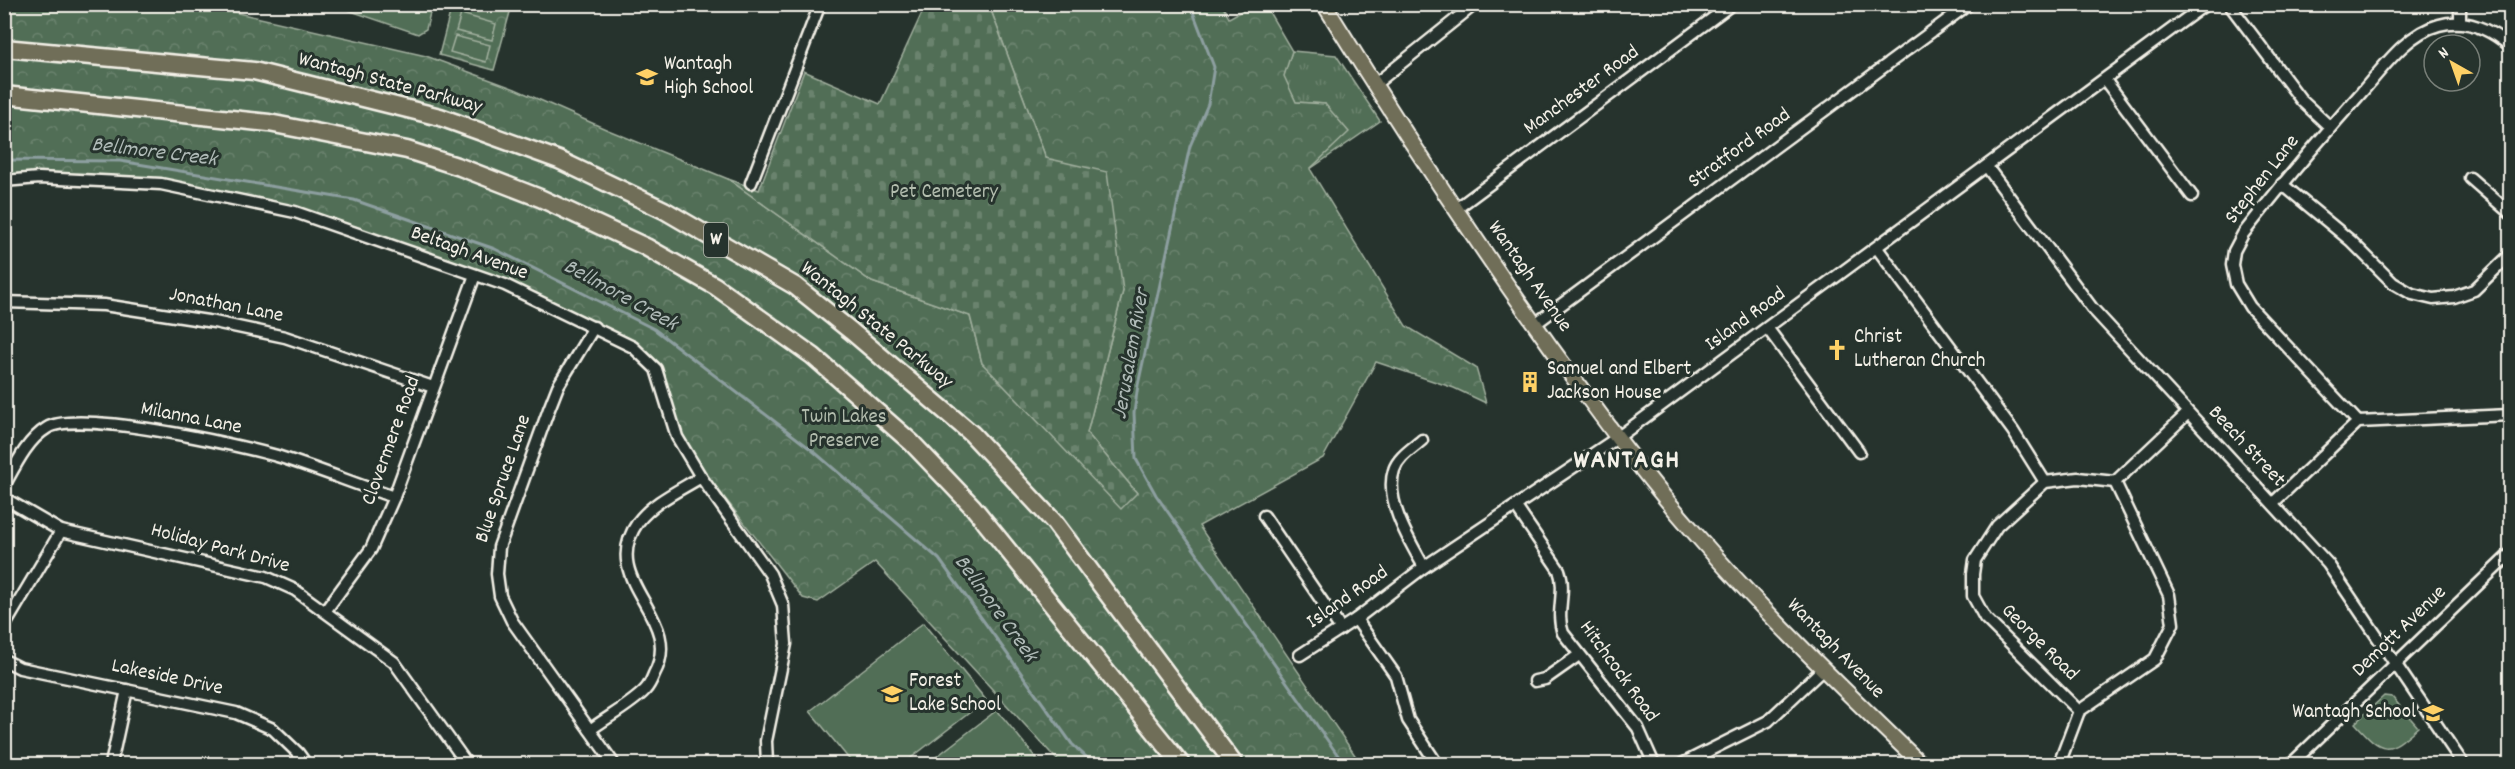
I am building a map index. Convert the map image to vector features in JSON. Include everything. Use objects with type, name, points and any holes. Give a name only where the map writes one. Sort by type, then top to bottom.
[{"type":"highway","name":"Wantagh State Parkway","points":[[4,48],[254,71],[440,117],[559,160],[664,210],[775,274],[795,286],[852,331],[972,434],[1054,522],[1234,765]]},
{"type":"highway","name":"W","points":[[4,95],[269,123],[407,150],[460,167],[540,198],[646,247],[715,286],[813,357],[912,443],[973,507],[1181,765]]},
{"type":"main road","name":"Wantagh Avenue","points":[[1324,4],[1374,85],[1456,209],[1617,438],[1693,531],[1823,669],[1921,765]]},
{"type":"street","points":[[751,183],[820,4]]},
{"type":"street","points":[[1374,85],[1475,4]]},
{"type":"street","name":"Manchester Road","points":[[1456,209],[1732,4]]},
{"type":"street","name":"Stratford Road","points":[[1535,324],[1969,4]]},
{"type":"street","name":"Island Road","points":[[1300,655],[1356,619],[1425,567],[1617,438],[1768,329],[2206,4]]},
{"type":"street","points":[[2229,4],[2289,84],[2330,127]]},
{"type":"street","points":[[2460,4],[2460,21],[2483,28],[2511,46]]},
{"type":"street","name":"Stephen Lane","points":[[2358,422],[2250,307],[2236,284],[2232,265],[2234,251],[2243,234],[2282,184],[2397,53],[2419,34],[2437,25],[2460,21]]},
{"type":"street","points":[[2105,80],[2192,196]]},
{"type":"street","name":"Beech Street","points":[[1987,166],[2091,308],[2328,564],[2463,765]]},
{"type":"street","name":"Beltagh Avenue","points":[[4,181],[39,178],[160,184],[295,212],[505,285],[633,346],[656,369],[677,437],[701,477],[770,574],[783,605],[786,644],[766,741],[767,765]]},
{"type":"street","points":[[2470,178],[2511,213]]},
{"type":"street","points":[[2282,184],[2351,242],[2393,283],[2412,294],[2433,298],[2454,297],[2474,290],[2511,255]]},
{"type":"street","points":[[1877,248],[2013,431],[2045,482],[2078,478],[2115,482],[2188,413]]},
{"type":"street","name":"Clovermere Road","points":[[326,610],[371,549],[394,497],[475,275]]},
{"type":"street","name":"Jonathan Lane","points":[[4,302],[104,305],[214,322],[285,337],[433,387]]},
{"type":"street","name":"Blue Spruce Lane","points":[[594,327],[555,394],[499,547],[497,574],[500,596],[512,621],[614,765]]},
{"type":"street","points":[[1768,329],[1859,453]]},
{"type":"street","points":[[2272,503],[2358,422],[2511,415]]},
{"type":"street","name":"Milanna Lane","points":[[4,486],[20,457],[48,427],[77,421],[159,430],[276,456],[394,497]]},
{"type":"street","points":[[1422,440],[1402,456],[1394,470],[1392,483],[1404,533],[1425,567]]},
{"type":"street","points":[[590,730],[646,690],[661,662],[658,627],[628,573],[626,552],[632,534],[639,522],[654,506],[701,477]]},
{"type":"street","name":"George Road","points":[[2045,482],[1997,526],[1975,560],[1973,596],[1985,618],[2079,711]]},
{"type":"street","points":[[2060,765],[2079,711],[2156,659],[2173,624],[2169,595],[2115,482]]},
{"type":"street","name":"Holiday Park Drive","points":[[4,498],[61,531],[266,577],[295,590],[326,610],[394,662],[467,765]]},
{"type":"street","name":"Hitchcock Road","points":[[1516,507],[1559,570],[1564,589],[1560,626],[1578,655],[1638,728],[1654,765]]},
{"type":"street","points":[[1264,516],[1341,629]]},
{"type":"street","points":[[4,627],[61,531]]},
{"type":"street","name":"Demott Avenue","points":[[2291,765],[2511,554]]},
{"type":"street","points":[[1356,619],[1396,676],[1408,720],[1437,765]]},
{"type":"street","points":[[1535,681],[1545,679],[1578,655]]},
{"type":"street","name":"Lakeside Drive","points":[[4,660],[20,668],[236,713],[273,729],[298,753],[306,765]]},
{"type":"street","points":[[1682,765],[1768,722],[1823,669]]},
{"type":"street","points":[[111,765],[127,690]]},
{"type":"street","points":[[291,765],[298,753]]},
{"type":"green space","points":[[339,4],[432,5],[426,29],[418,34],[339,7]]},
{"type":"green space","name":"Twin Lakes Preserve","points":[[4,5],[203,5],[426,56],[515,89],[728,179],[872,282],[970,316],[982,363],[1137,493],[1087,433],[1123,291],[1046,158],[989,5],[1222,5],[1229,18],[1252,5],[1265,5],[1292,51],[1284,76],[1296,102],[1325,104],[1349,132],[1310,169],[1406,326],[1476,368],[1486,403],[1454,388],[1376,362],[1323,458],[1199,526],[1361,764],[1061,764],[875,562],[818,602],[803,598],[677,437],[656,369],[633,347],[505,285],[295,212],[161,184],[5,175]]},
{"type":"green space","points":[[452,5],[512,5],[494,70],[439,55]]},
{"type":"green space","name":"Pet Cemetery","points":[[935,5],[989,5],[1046,158],[1107,172],[1123,291],[1087,433],[1137,493],[1121,509],[982,363],[970,316],[872,282],[728,179],[759,190],[804,71],[880,104],[922,13],[931,13]]},
{"type":"green space","points":[[461,14],[496,24],[492,40],[456,31]]},
{"type":"green space","points":[[455,36],[490,45],[486,62],[450,52]]},
{"type":"green space","points":[[1292,51],[1336,55],[1380,121],[1310,169],[1325,104],[1296,102],[1283,76]]},
{"type":"green space","points":[[923,623],[986,700],[903,764],[853,764],[810,711]]},
{"type":"green space","points":[[2384,696],[2392,697],[2418,727],[2399,743],[2385,747],[2372,741],[2355,723]]},
{"type":"green space","points":[[997,710],[1041,764],[927,764]]},
{"type":"waterway","name":"Jerusalem River","points":[[1190,4],[1214,67],[1208,104],[1190,146],[1138,385],[1134,413],[1136,459],[1156,495],[1344,764]]},
{"type":"waterway","name":"Bellmore Creek","points":[[4,160],[120,161],[354,200],[495,249],[654,329],[812,450],[939,559],[1072,744],[1094,764]]},
{"type":"place","name":"Wantagh High School","points":[[647,77]]},
{"type":"place","name":"Christ Lutheran Church","points":[[1837,350]]},
{"type":"place","name":"Samuel and Elbert Jackson House","points":[[1530,382]]},
{"type":"place","name":"Forest Lake School","points":[[892,694]]},
{"type":"place","name":"Wantagh School","points":[[2433,713]]},
{"type":"district","name":"WANTAGH","points":[[1627,461]]}]
